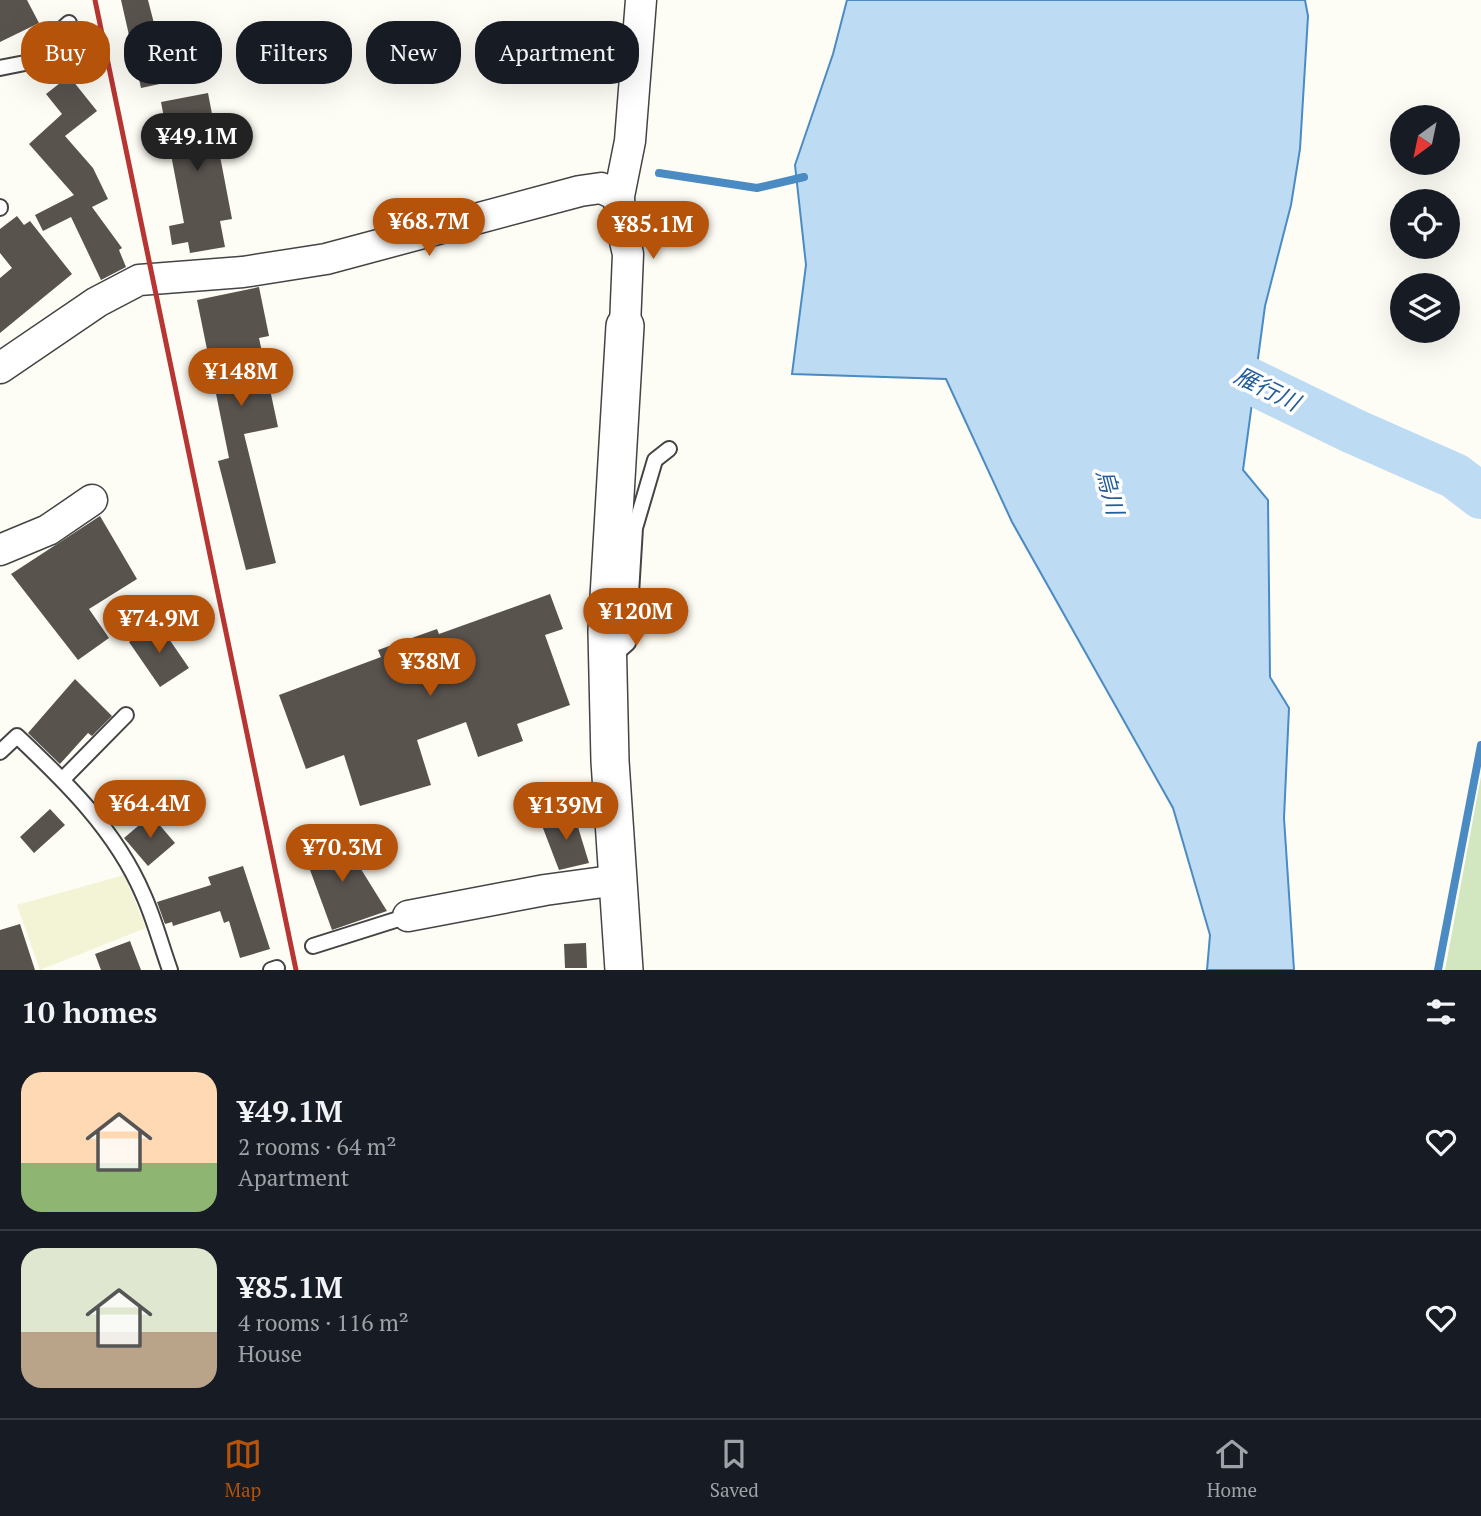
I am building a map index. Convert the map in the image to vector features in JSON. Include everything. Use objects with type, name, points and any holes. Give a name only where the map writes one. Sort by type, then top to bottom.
[{"type":"street","points":[[624,970],[610,761],[608,662],[628,254],[620,220],[619,196],[629,141],[641,0]]},
{"type":"street","points":[[0,368],[97,302],[139,279],[288,267],[580,191],[601,188],[619,196]]},
{"type":"street","points":[[0,550],[48,530],[92,500]]},
{"type":"street","points":[[408,916],[545,890],[618,880]]},
{"type":"lane","points":[[0,68],[21,64]]},
{"type":"lane","points":[[608,662],[628,643],[635,528],[655,460],[669,449]]},
{"type":"lane","points":[[63,779],[126,715]]},
{"type":"lane","points":[[0,752],[17,736],[63,779],[110,834],[143,893],[170,970]]},
{"type":"lane","points":[[313,946],[408,916]]},
{"type":"green space","points":[[1481,776],[1481,970],[1445,970]]},
{"type":"green space","points":[[124,875],[146,928],[40,970],[17,905]]},
{"type":"water","name":"烏川","points":[[847,0],[1305,0],[1308,16],[1300,149],[1291,205],[1265,306],[1243,470],[1268,500],[1270,677],[1289,708],[1284,818],[1294,970],[1207,970],[1210,935],[1173,808],[1012,522],[946,379],[792,374],[806,265],[795,165],[833,54]]},
{"type":"building","points":[[0,0],[27,0],[38,21],[21,21],[21,32],[0,42]]},
{"type":"building","points":[[121,0],[148,0],[153,21],[126,21]]},
{"type":"building","points":[[59,84],[75,84],[97,111],[65,136],[93,168],[108,199],[92,207],[122,248],[119,250],[126,267],[101,280],[71,217],[43,231],[35,215],[74,195],[29,144],[62,114],[46,94]]},
{"type":"building","points":[[140,84],[160,84],[141,88]]},
{"type":"building","points":[[208,93],[232,219],[220,221],[225,247],[190,253],[188,242],[172,245],[169,226],[184,223],[161,102]]},
{"type":"building","points":[[17,216],[24,225],[30,221],[72,274],[0,333],[0,278],[12,268],[0,253],[0,229]]},
{"type":"building","points":[[259,287],[269,336],[259,338],[278,427],[244,434],[276,563],[246,570],[218,461],[229,458],[197,300]]},
{"type":"building","points":[[100,516],[137,579],[89,609],[109,638],[78,660],[11,574]]},
{"type":"building","points":[[550,594],[563,629],[545,635],[570,705],[517,724],[523,741],[478,757],[466,722],[417,740],[431,785],[360,806],[344,755],[306,769],[279,695],[381,657],[378,650],[437,629],[439,634]]},
{"type":"building","points":[[158,623],[189,668],[160,687],[129,642]]},
{"type":"building","points":[[75,679],[112,716],[92,736],[88,733],[60,764],[28,733]]},
{"type":"building","points":[[50,809],[65,825],[34,853],[20,837]]},
{"type":"building","points":[[574,814],[589,863],[559,870],[541,823]]},
{"type":"building","points":[[151,815],[175,843],[148,866],[124,838]]},
{"type":"building","points":[[341,837],[387,911],[332,930],[302,848]]},
{"type":"building","points":[[243,866],[270,949],[240,958],[229,921],[224,923],[220,911],[173,926],[172,922],[165,924],[157,902],[211,885],[208,877]]},
{"type":"building","points":[[20,924],[35,970],[0,970],[0,930]]},
{"type":"building","points":[[130,941],[141,970],[101,970],[95,954]]},
{"type":"building","points":[[586,943],[587,968],[565,968],[564,944]]},
{"type":"waterway","points":[[659,173],[757,188],[804,177]]},
{"type":"waterway","name":"雁行川","points":[[1199,356],[1353,431],[1455,476],[1481,496]]},
{"type":"waterway","points":[[1438,970],[1481,745]]},
{"type":"railway","points":[[95,0],[296,970]]}]
